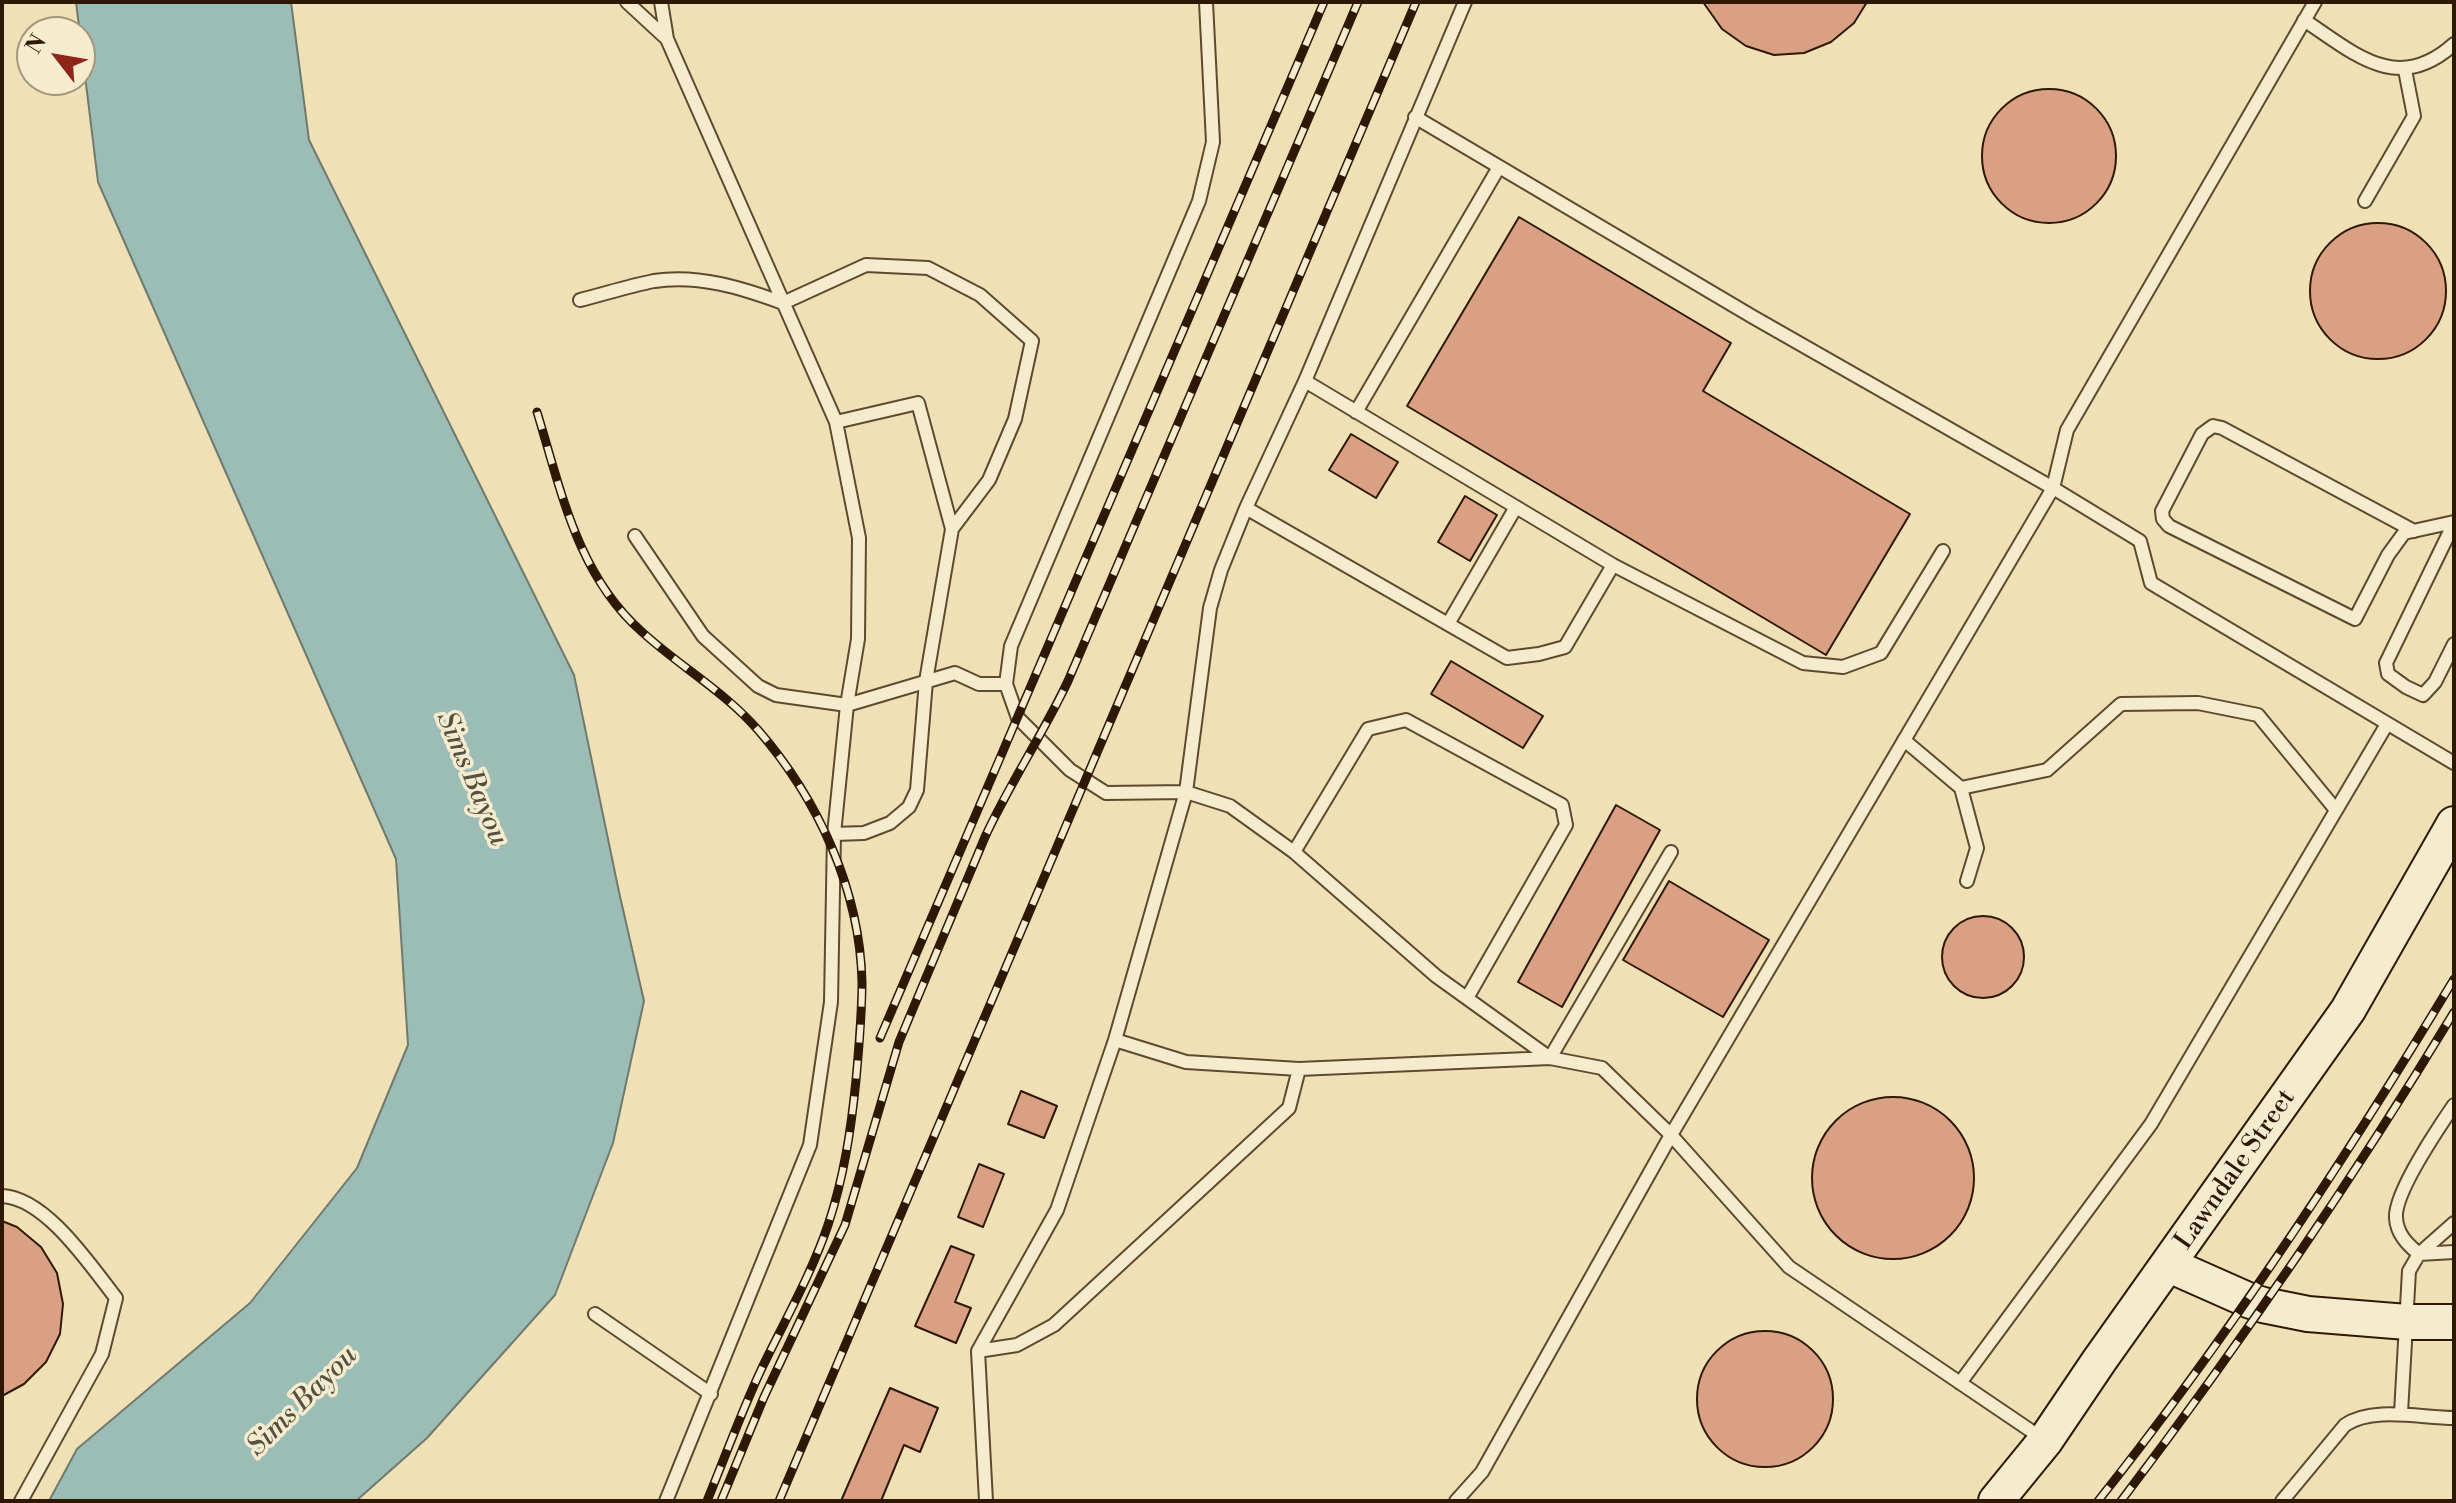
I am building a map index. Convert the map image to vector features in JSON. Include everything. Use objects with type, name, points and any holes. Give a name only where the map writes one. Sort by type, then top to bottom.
[{"type":"main road","name":"Lawndale Street","points":[[1996,1501],[2045,1441],[2348,1010],[2454,824]]},
{"type":"main road","points":[[2169,1265],[2263,1305],[2308,1314],[2407,1322],[2454,1322]]},
{"type":"lane","points":[[627,2],[667,39]]},
{"type":"lane","points":[[661,2],[667,39],[836,422],[859,538],[858,639],[847,705],[834,834],[831,1002],[810,1145],[666,1501]]},
{"type":"lane","points":[[1206,2],[1213,142],[1199,201],[1011,646],[1006,684],[1018,718],[1070,770],[1106,793],[1186,792],[1230,806],[1294,852],[1436,976],[1550,1058]]},
{"type":"lane","points":[[986,1501],[978,1351],[1057,1210],[1115,1040],[1186,792],[1210,608],[1221,570],[1305,381],[1465,2]]},
{"type":"lane","points":[[1456,1501],[1482,1472],[1671,1135],[2053,488],[2067,430],[2315,2]]},
{"type":"lane","points":[[2304,20],[2366,61],[2405,70],[2438,59],[2454,44]]},
{"type":"lane","points":[[2365,201],[2414,116],[2405,70]]},
{"type":"lane","points":[[1415,117],[2140,541],[2151,583],[2454,763]]},
{"type":"lane","points":[[1356,412],[1499,167]]},
{"type":"lane","points":[[580,300],[655,281],[706,281],[747,290],[783,303],[866,265],[928,268],[980,295],[1032,341],[1015,419],[989,480],[952,529]]},
{"type":"lane","points":[[1305,381],[1613,565],[1803,663],[1843,667],[1881,653],[1943,551]]},
{"type":"lane","points":[[834,834],[864,833],[890,823],[909,807],[917,790],[926,681],[952,529],[918,403],[836,422]]},
{"type":"lane","points":[[2414,531],[2213,426],[2202,434],[2162,511],[2163,519],[2169,526],[2355,619],[2388,555],[2404,533],[2414,531],[2454,523]]},
{"type":"lane","points":[[1448,624],[1516,507]]},
{"type":"lane","points":[[1246,508],[1507,658],[1565,647],[1613,565]]},
{"type":"lane","points":[[2454,523],[2386,663],[2388,674],[2423,695],[2435,682],[2454,644]]},
{"type":"lane","points":[[635,536],[703,636],[758,686],[785,698],[847,705],[955,673],[979,684],[1006,684]]},
{"type":"lane","points":[[1961,788],[2047,770],[2121,704],[2198,703],[2258,715],[2336,810]]},
{"type":"lane","points":[[1294,852],[1368,729],[1406,720],[1562,805],[1566,825],[1467,998]]},
{"type":"lane","points":[[1960,1383],[2151,1124],[2387,724]]},
{"type":"lane","points":[[1904,740],[1961,788],[1977,848],[1967,881]]},
{"type":"lane","points":[[1550,1058],[1671,852]]},
{"type":"lane","points":[[1115,1040],[1186,1062],[1299,1069],[1550,1058],[1602,1068],[1671,1135],[1789,1267],[2045,1441]]},
{"type":"lane","points":[[978,1351],[1017,1345],[1054,1325],[1289,1108],[1299,1069]]},
{"type":"lane","points":[[2454,1105],[2405,1185],[2395,1216],[2403,1241],[2419,1254],[2454,1252]]},
{"type":"lane","points":[[2,1196],[10,1196],[44,1214],[71,1240],[116,1298],[102,1354],[21,1501]]},
{"type":"lane","points":[[2401,1413],[2409,1271],[2419,1254],[2454,1223]]},
{"type":"lane","points":[[595,1314],[711,1394]]},
{"type":"lane","points":[[2282,1501],[2345,1425],[2355,1418],[2401,1413],[2424,1418],[2454,1418]]},
{"type":"water","name":"Sims Bayou","points":[[76,2],[291,2],[309,140],[574,675],[644,1001],[613,1143],[555,1295],[427,1438],[356,1501],[49,1501],[77,1449],[250,1303],[357,1168],[408,1045],[396,859],[98,182],[87,96],[96,96],[96,16],[78,16]]},
{"type":"building","points":[[1703,2],[1867,2],[1854,23],[1831,42],[1804,53],[1774,55],[1746,46],[1722,29]]},
{"type":"building","points":[[2049,89],[2075,94],[2096,109],[2111,130],[2116,156],[2111,182],[2096,203],[2075,218],[2049,223],[2023,218],[2002,203],[1987,182],[1982,156],[1987,130],[2002,109],[2023,94]]},
{"type":"building","points":[[1519,217],[1731,343],[1703,391],[1910,514],[1826,655],[1407,406]]},
{"type":"building","points":[[2378,223],[2404,228],[2426,243],[2441,265],[2446,291],[2441,317],[2426,339],[2404,354],[2378,359],[2352,354],[2330,339],[2315,317],[2310,291],[2315,265],[2330,243],[2352,228]]},
{"type":"building","points":[[1351,434],[1398,462],[1376,498],[1329,470]]},
{"type":"building","points":[[1465,496],[1497,515],[1470,561],[1438,542]]},
{"type":"building","points":[[1451,661],[1543,716],[1523,748],[1431,694]]},
{"type":"building","points":[[1616,805],[1660,830],[1562,1007],[1518,982]]},
{"type":"building","points":[[1669,881],[1769,940],[1723,1017],[1623,960]]},
{"type":"building","points":[[1983,916],[1999,919],[2012,928],[2021,941],[2024,957],[2021,973],[2012,986],[1999,995],[1983,998],[1967,995],[1954,986],[1945,973],[1942,957],[1945,941],[1954,928],[1967,919]]},
{"type":"building","points":[[1021,1091],[1057,1106],[1044,1138],[1008,1124]]},
{"type":"building","points":[[1893,1097],[1924,1103],[1950,1121],[1968,1147],[1974,1178],[1968,1209],[1950,1235],[1924,1253],[1893,1259],[1862,1253],[1836,1235],[1818,1209],[1812,1178],[1818,1147],[1836,1121],[1862,1103]]},
{"type":"building","points":[[979,1164],[1004,1174],[983,1227],[958,1217]]},
{"type":"building","points":[[2,1221],[17,1227],[41,1247],[57,1273],[63,1304],[60,1334],[46,1362],[24,1384],[2,1396]]},
{"type":"building","points":[[951,1246],[974,1255],[955,1302],[971,1308],[956,1343],[915,1326]]},
{"type":"building","points":[[1765,1331],[1791,1337],[1813,1351],[1827,1373],[1833,1399],[1827,1425],[1813,1447],[1791,1461],[1765,1467],[1739,1461],[1717,1447],[1703,1425],[1697,1399],[1703,1373],[1717,1351],[1739,1337]]},
{"type":"building","points":[[890,1388],[938,1408],[920,1452],[904,1445],[881,1501],[841,1501]]},
{"type":"railway","points":[[880,1038],[1324,2]]},
{"type":"railway","points":[[721,1501],[764,1397],[845,1225],[899,1042],[985,837],[1068,681],[1358,2]]},
{"type":"railway","points":[[779,1501],[1416,2]]},
{"type":"railway","points":[[537,412],[574,529],[601,584],[641,631],[731,703],[780,757],[817,816],[832,847],[844,880],[859,948],[862,994],[856,1080],[846,1153],[834,1207],[814,1262],[754,1386],[707,1501]]},
{"type":"railway","points":[[2098,1501],[2194,1375],[2284,1246],[2371,1114],[2454,979]]},
{"type":"railway","points":[[2121,1501],[2294,1261],[2376,1138],[2454,1012]]}]
